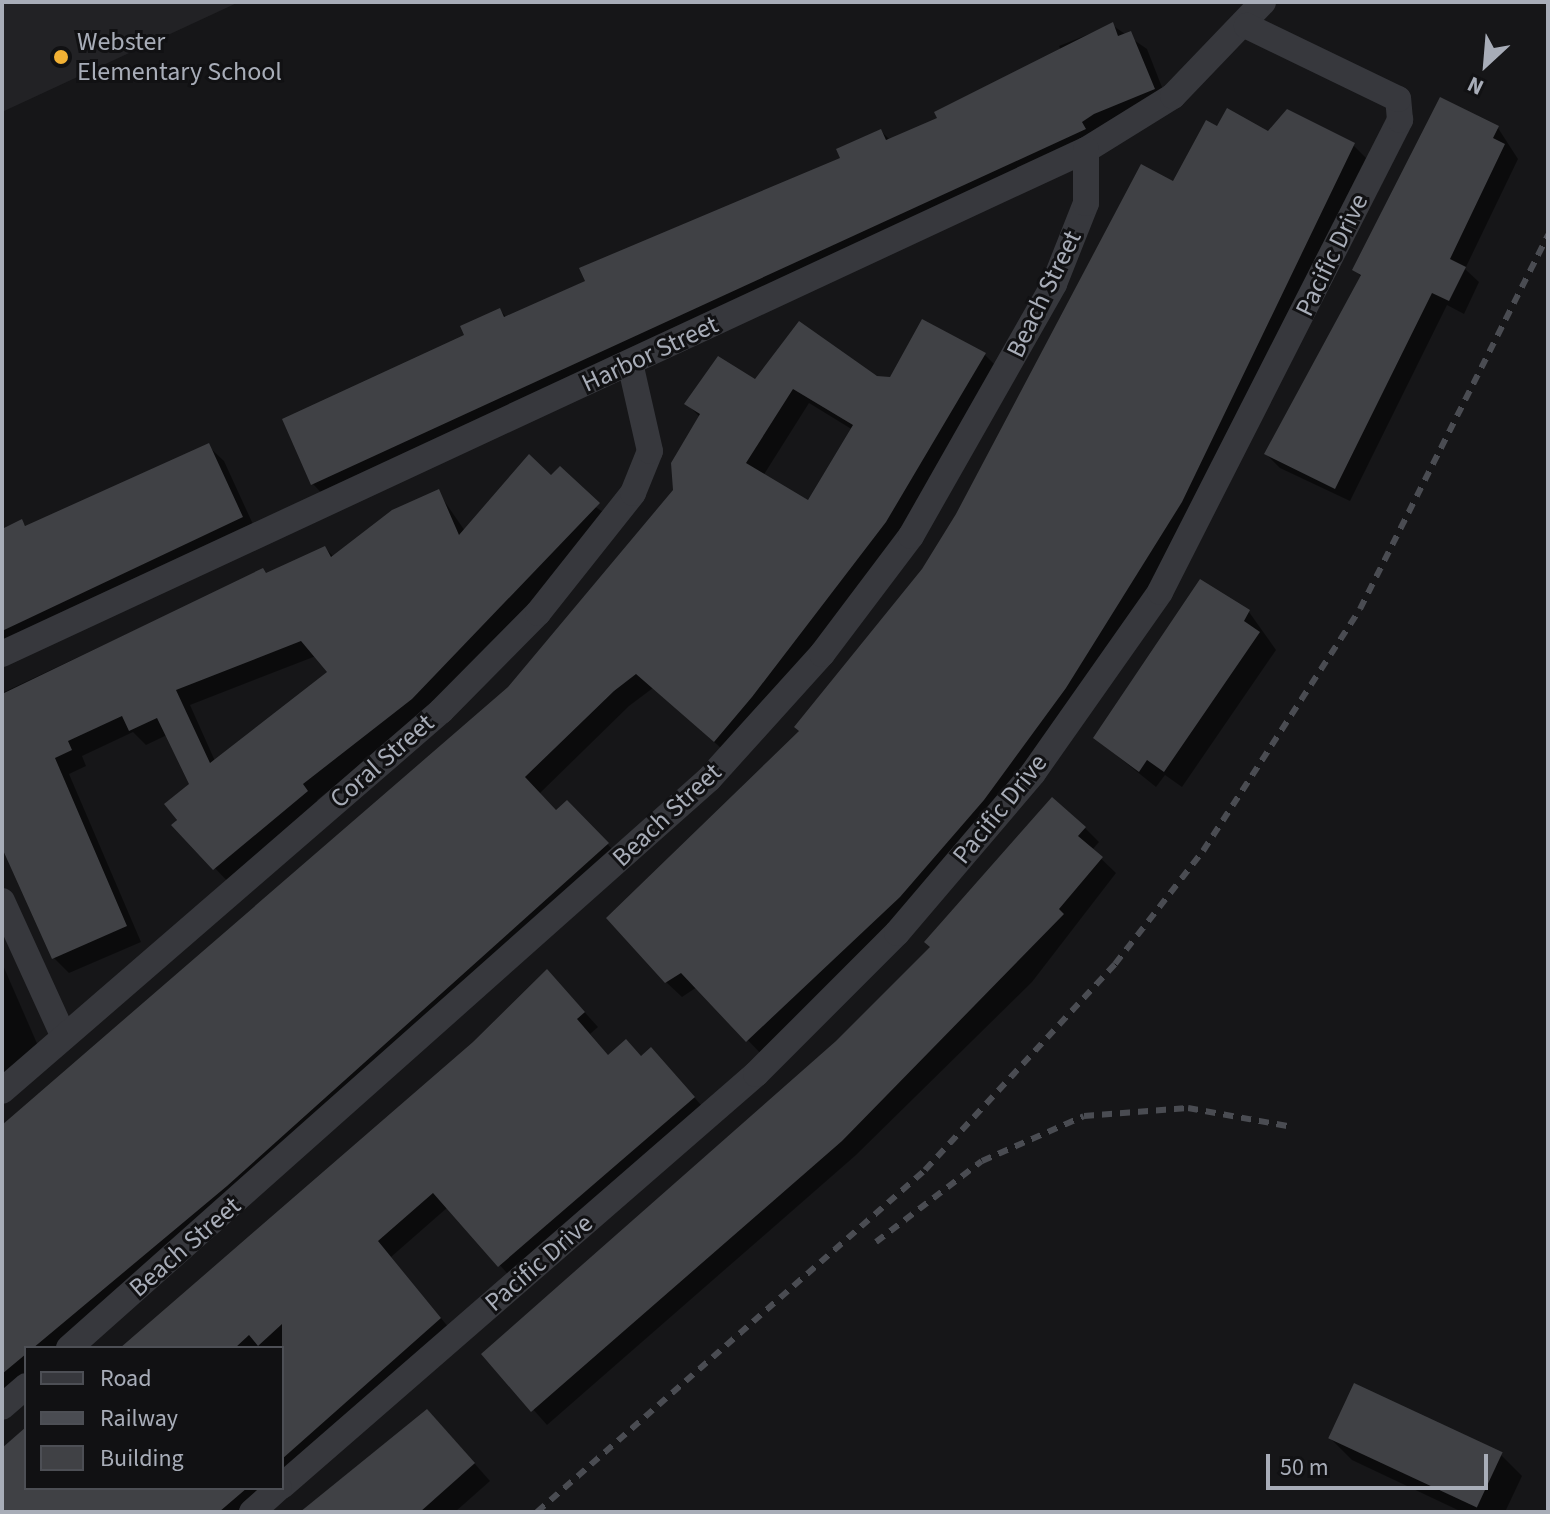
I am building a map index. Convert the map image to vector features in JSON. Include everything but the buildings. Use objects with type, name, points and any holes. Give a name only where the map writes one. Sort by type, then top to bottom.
[{"type":"street","name":"Harbor Street","points":[[2,654],[1086,150],[1173,96],[1247,26],[1263,2]]},
{"type":"street","name":"Pacific Drive","points":[[284,1484],[756,1074],[897,933],[1033,773],[1160,592],[1400,120],[1398,99],[1247,26]]},
{"type":"street","name":"Beach Street","points":[[71,1346],[709,779],[822,654],[911,536],[1054,284],[1086,203],[1086,150]]},
{"type":"street","name":"Coral Street","points":[[2,1091],[441,711],[547,602],[633,493],[650,451],[630,363]]},
{"type":"street","points":[[2,901],[64,1037]]},
{"type":"street","points":[[2,1407],[24,1388]]},
{"type":"street","name":"Pacific Drive","points":[[252,1512],[278,1490]]},
{"type":"shaded area","name":"Webster Elementary School","points":[[2,2],[239,2],[2,112]]},
{"type":"railway","points":[[537,1512],[925,1170],[1115,964],[1203,851],[1360,609],[1548,235]]},
{"type":"railway","points":[[876,1242],[982,1161],[1084,1116],[1188,1108],[1287,1126]]},
{"type":"place","name":"Webster Elementary School","points":[[61,57]]}]
